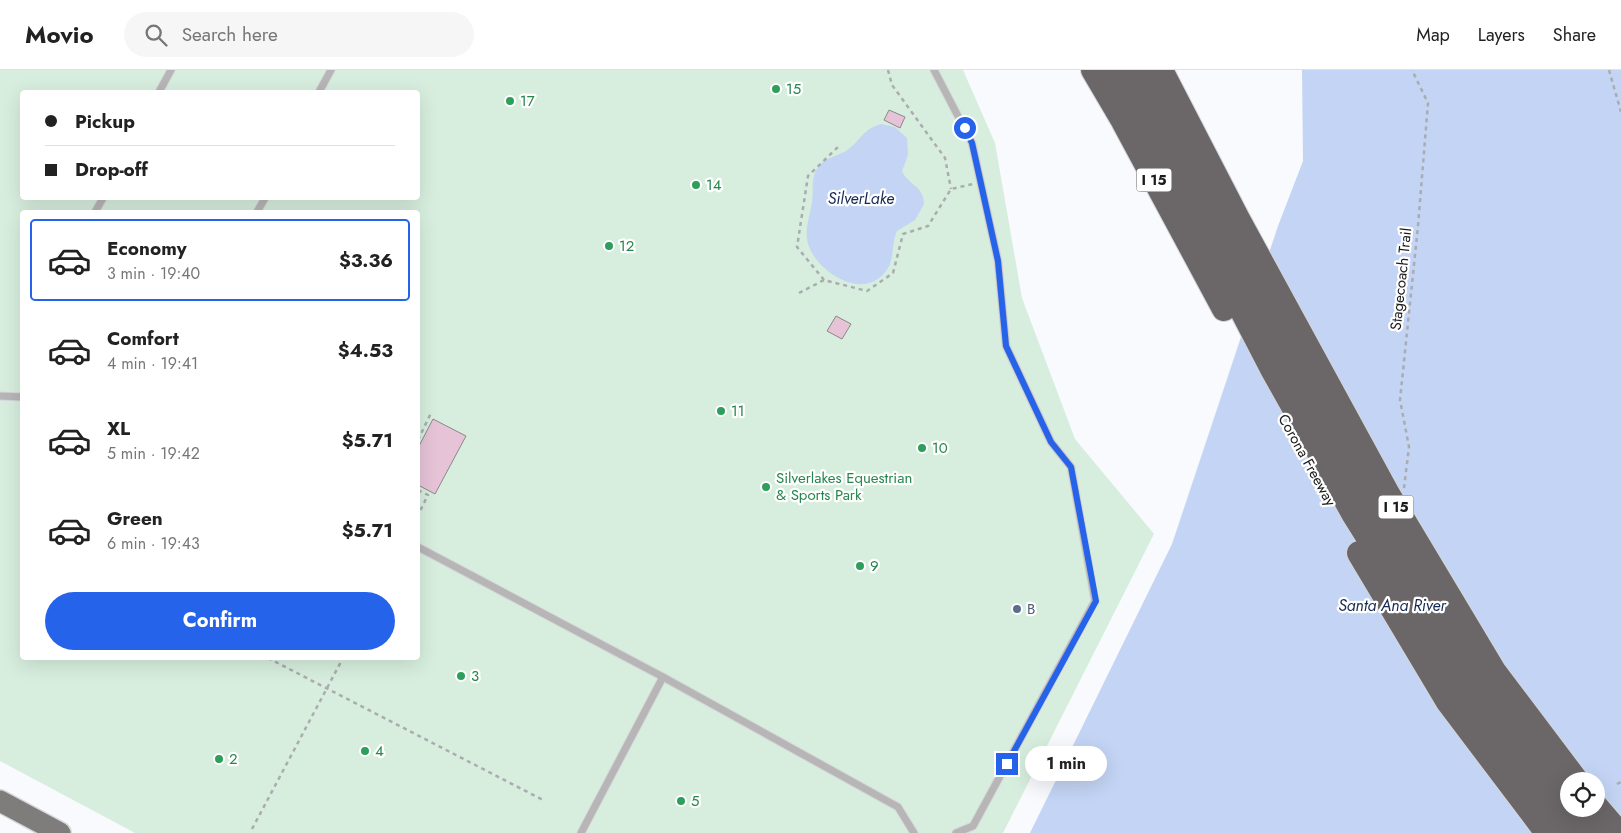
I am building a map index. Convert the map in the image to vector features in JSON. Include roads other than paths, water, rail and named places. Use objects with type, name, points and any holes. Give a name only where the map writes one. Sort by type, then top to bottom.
[{"type":"highway","name":"Corona Freeway","points":[[1093,70],[1218,281],[1340,522],[1448,702],[1547,833]]},
{"type":"highway","points":[[1114,70],[1153,138],[1218,281],[1272,369],[1354,516],[1486,725],[1570,833]]},
{"type":"highway","points":[[1138,70],[1234,229],[1362,488],[1484,686],[1560,786]]},
{"type":"highway","name":"I 15","points":[[1161,70],[1234,229],[1388,494],[1494,671],[1570,772]]},
{"type":"highway","points":[[1583,817],[1595,833]]},
{"type":"highway","points":[[1605,817],[1619,833]]},
{"type":"main road","points":[[0,801],[60,833]]},
{"type":"lane","points":[[160,90],[171,70]]},
{"type":"lane","points":[[320,90],[331,70]]},
{"type":"lane","points":[[934,70],[972,143],[998,261],[1006,346],[1051,442],[1071,467],[1096,601],[973,826],[956,833]]},
{"type":"lane","points":[[0,396],[20,397]]},
{"type":"lane","points":[[420,548],[663,677],[898,807],[914,833]]},
{"type":"lane","points":[[581,833],[663,677]]},
{"type":"water","name":"Santa Ana River","points":[[1302,70],[1621,70],[1621,833],[1030,833],[1172,544],[1278,226],[1303,161]]},
{"type":"water","name":"SilverLake","points":[[881,124],[895,127],[907,138],[908,155],[902,171],[908,180],[919,189],[924,204],[915,220],[897,231],[891,262],[886,271],[876,280],[865,284],[854,283],[842,280],[831,273],[813,254],[808,244],[807,228],[812,202],[813,179],[816,170],[822,163],[846,151],[869,129]]},
{"type":"place","name":"15","points":[[776,89]]},
{"type":"place","name":"17","points":[[510,101]]},
{"type":"place","name":"14","points":[[696,185]]},
{"type":"place","name":"12","points":[[609,246]]},
{"type":"place","name":"11","points":[[721,411]]},
{"type":"place","name":"10","points":[[922,448]]},
{"type":"place","name":"Silverlakes Equestrian & Sports Park","points":[[766,487]]},
{"type":"place","name":"9","points":[[860,566]]},
{"type":"place","name":"B","points":[[1017,609]]},
{"type":"place","name":"3","points":[[461,676]]},
{"type":"place","name":"4","points":[[365,751]]},
{"type":"place","name":"2","points":[[219,759]]},
{"type":"place","name":"5","points":[[681,801]]}]
